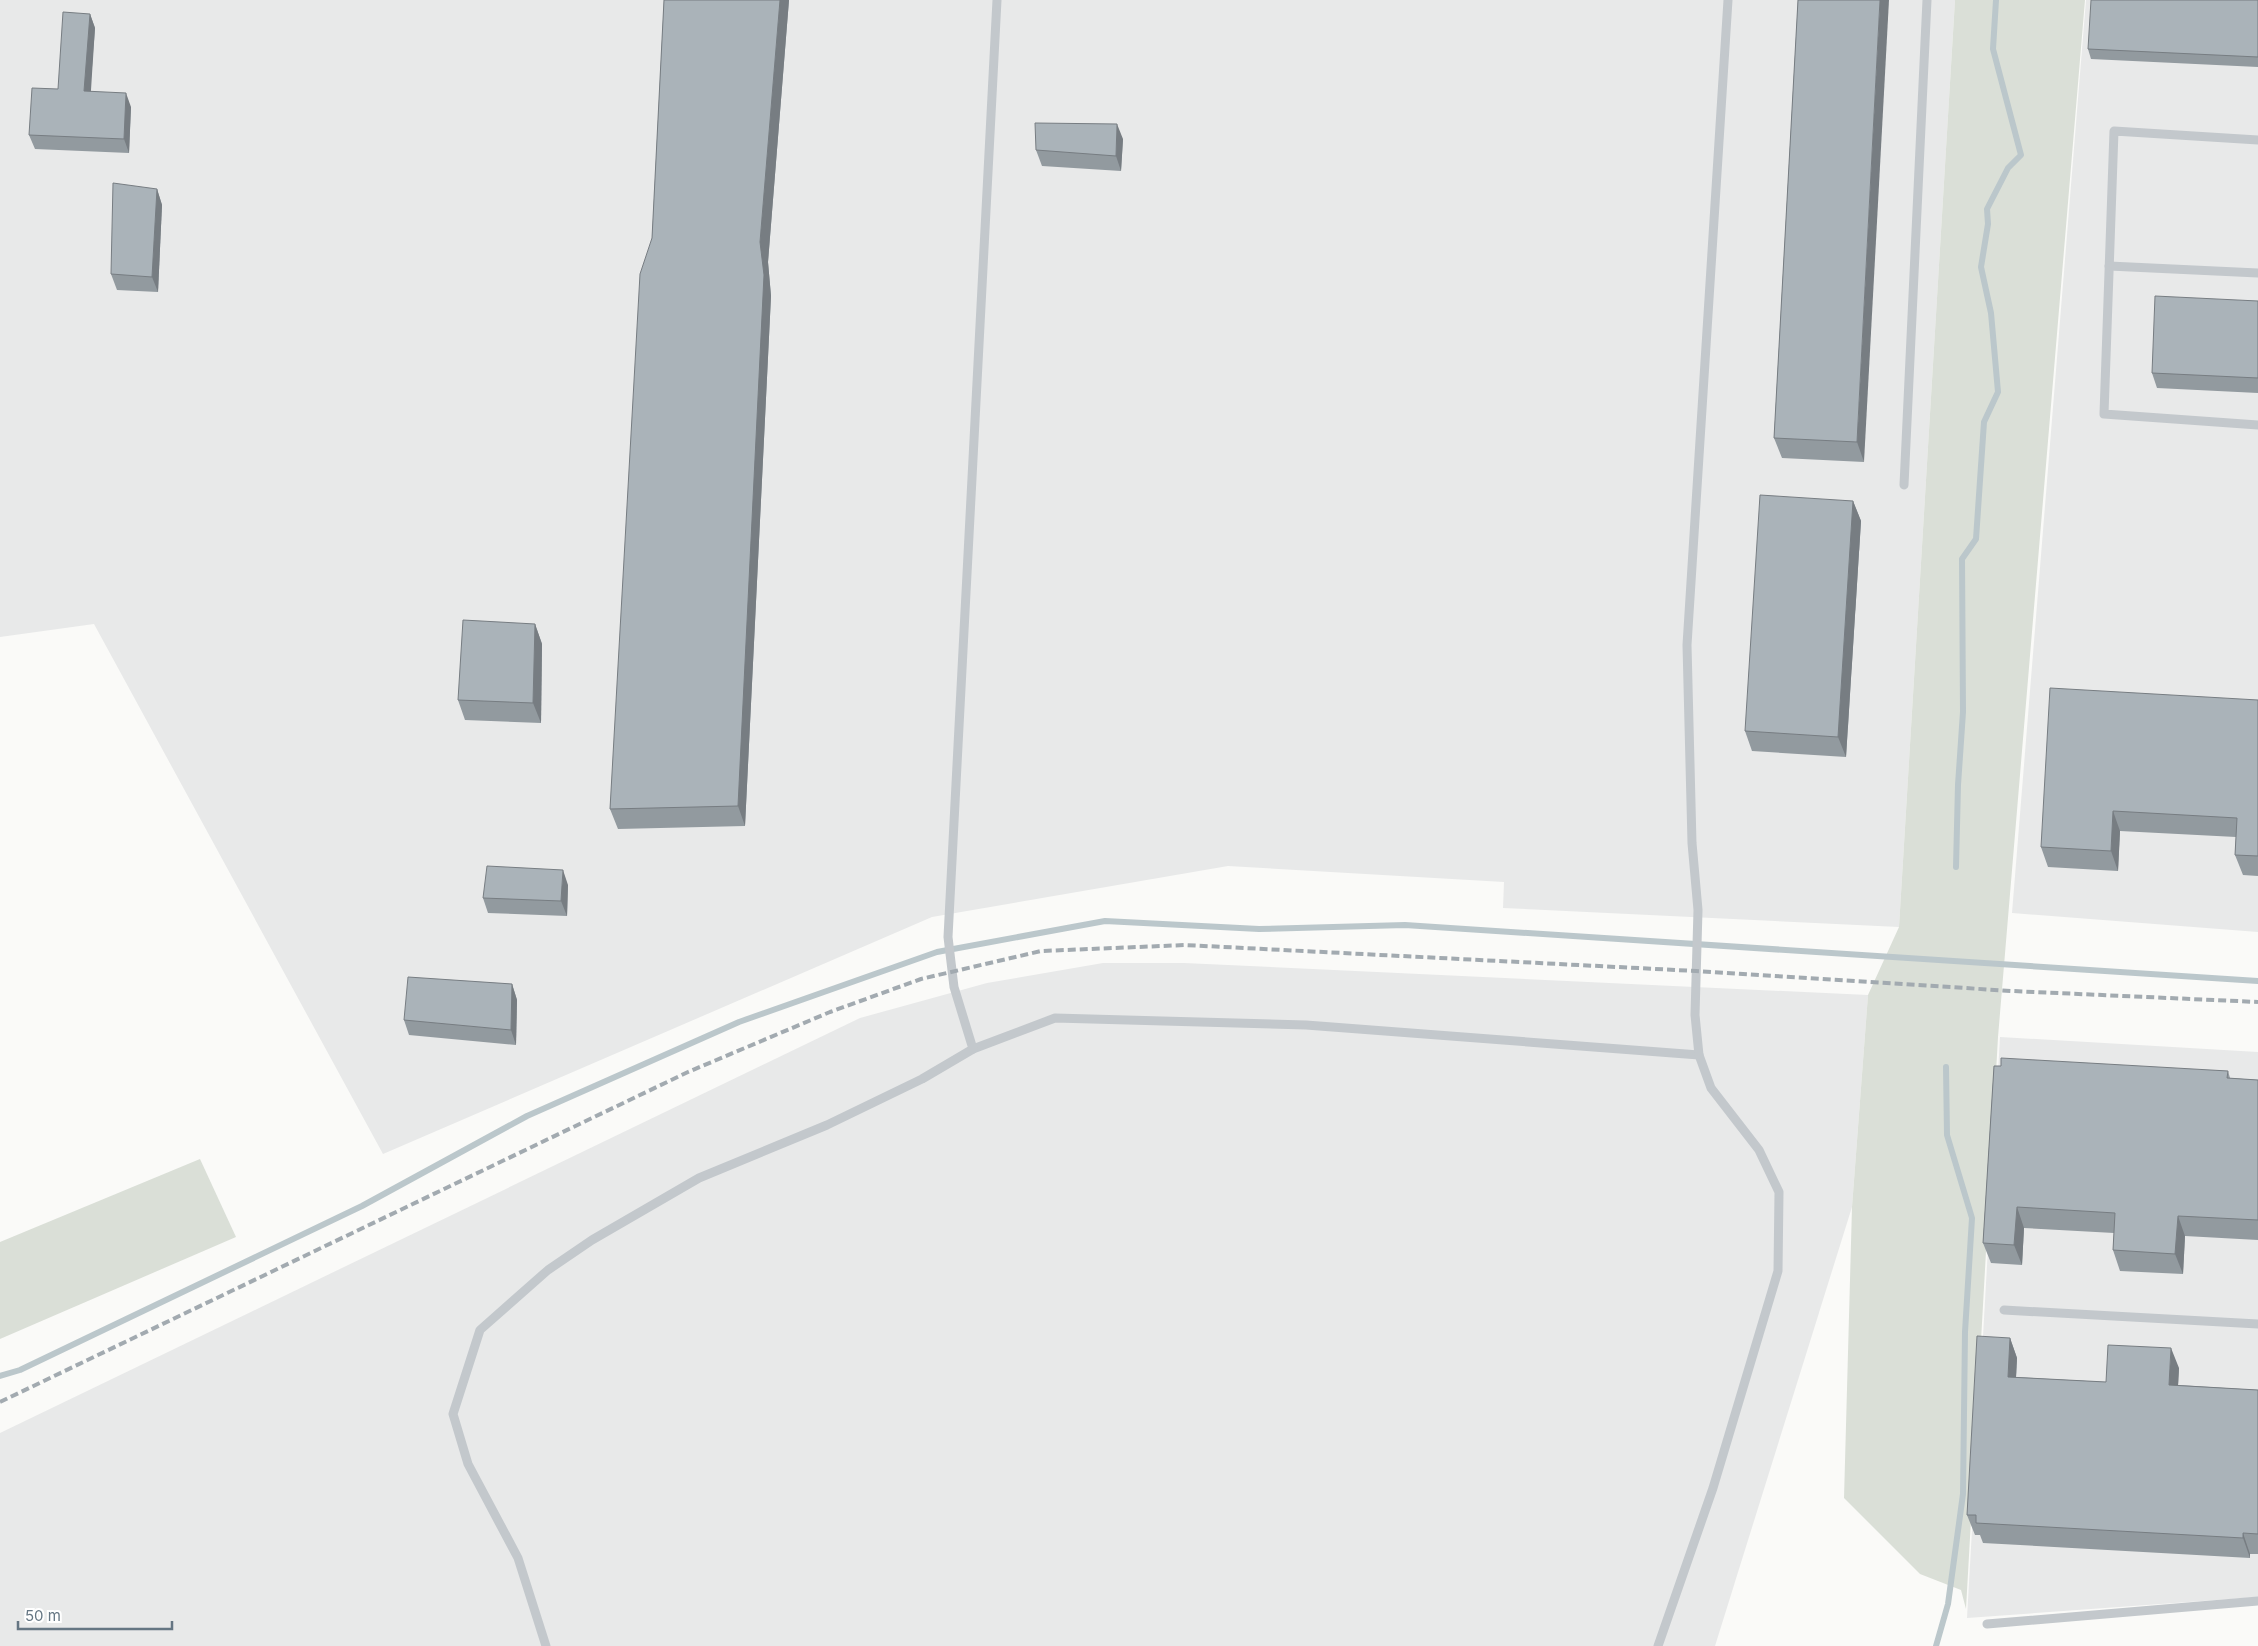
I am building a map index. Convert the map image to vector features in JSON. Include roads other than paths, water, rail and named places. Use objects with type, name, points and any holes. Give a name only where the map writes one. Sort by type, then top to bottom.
[{"type":"lane","points":[[973,1049],[954,987],[948,937],[997,0]]},
{"type":"lane","points":[[1658,1646],[1713,1488],[1778,1271],[1779,1192],[1759,1150],[1711,1088],[1699,1055],[1695,1015],[1698,910],[1692,842],[1687,645],[1728,0]]},
{"type":"lane","points":[[1904,485],[1927,0]]},
{"type":"lane","points":[[2258,140],[2114,131],[2104,414],[2258,425]]},
{"type":"lane","points":[[2109,266],[2258,273]]},
{"type":"lane","points":[[546,1646],[518,1558],[468,1464],[453,1414],[480,1330],[548,1270],[592,1240],[699,1178],[827,1125],[922,1079],[973,1049],[1055,1018],[1306,1025],[1699,1055]]},
{"type":"lane","points":[[2004,1310],[2258,1324]]},
{"type":"lane","points":[[1987,1624],[2258,1601]]},
{"type":"waterway","points":[[1956,867],[1958,785],[1963,712],[1962,559],[1976,539],[1984,422],[1998,392],[1991,313],[1981,267],[1988,224],[1987,209],[2008,168],[2021,155],[1993,49],[1996,0]]},
{"type":"waterway","points":[[0,1376],[20,1370],[362,1206],[527,1116],[739,1022],[937,952],[1105,921],[1259,929],[1405,925],[2258,981]]},
{"type":"waterway","points":[[1936,1646],[1948,1604],[1963,1494],[1965,1332],[1972,1218],[1947,1135],[1946,1067]]},
{"type":"railway","points":[[0,1402],[688,1072],[830,1012],[921,979],[1041,951],[1185,945],[1696,971],[2012,991],[2258,1002]]}]
